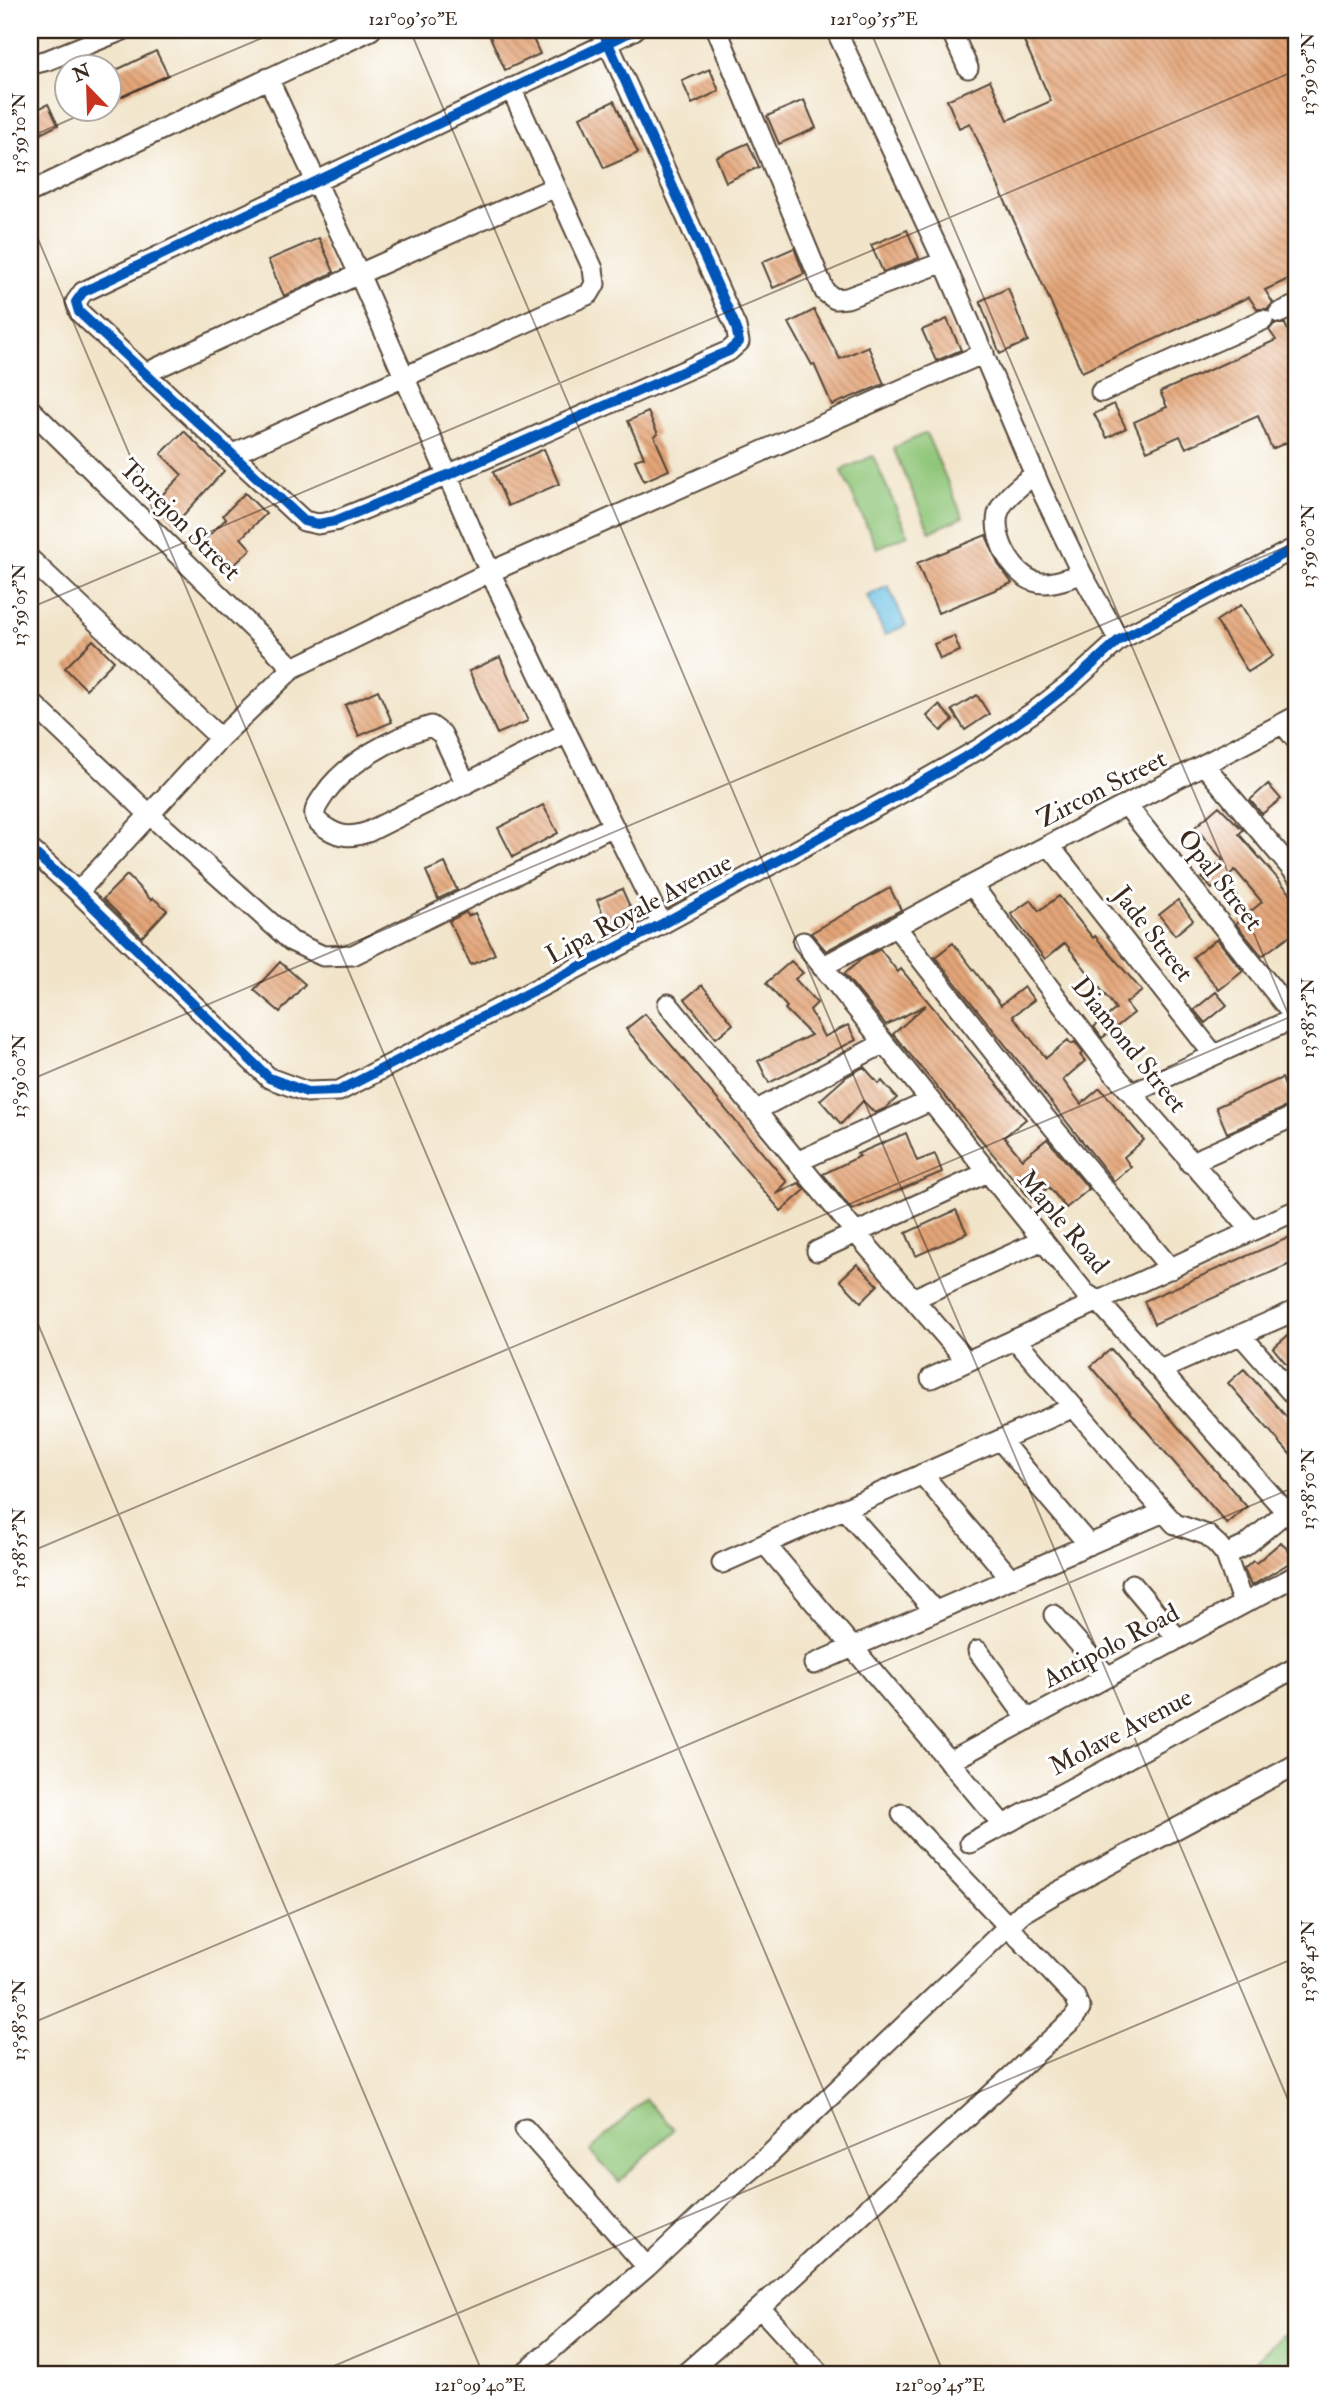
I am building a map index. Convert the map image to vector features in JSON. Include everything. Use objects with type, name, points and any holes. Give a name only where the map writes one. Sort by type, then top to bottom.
[{"type":"street","points":[[30,192],[370,30]]},
{"type":"street","points":[[605,36],[736,327],[738,342],[729,351],[448,475],[335,522],[318,524],[304,521],[79,312],[76,302],[83,292],[511,88],[605,36],[634,30]]},
{"type":"street","points":[[717,30],[825,292],[835,299],[847,298],[944,262]]},
{"type":"street","points":[[836,30],[944,262],[1034,474],[1082,574],[1119,640]]},
{"type":"street","points":[[951,30],[968,68]]},
{"type":"street","points":[[30,61],[48,61],[118,31]]},
{"type":"street","points":[[268,78],[405,376],[490,572],[662,924]]},
{"type":"street","points":[[233,454],[589,294],[595,284],[593,269],[511,88]]},
{"type":"street","points":[[146,373],[555,187]]},
{"type":"street","points":[[1101,393],[1297,305]]},
{"type":"street","points":[[78,892],[220,738],[293,668],[490,572],[984,353]]},
{"type":"street","name":"Torrejon Street","points":[[30,409],[293,668]]},
{"type":"street","points":[[1034,474],[1008,496],[998,513],[998,533],[1006,554],[1023,576],[1042,584],[1082,574]]},
{"type":"street","name":"Lipa Royale Avenue","points":[[30,849],[78,892],[269,1078],[307,1092],[339,1091],[662,924],[979,748],[1074,681],[1119,640],[1297,547]]},
{"type":"street","points":[[30,559],[220,738]]},
{"type":"street","points":[[30,701],[150,815],[291,941],[323,956],[352,955],[613,826]]},
{"type":"street","points":[[1290,720],[1297,740]]},
{"type":"street","name":"Zircon Street","points":[[822,967],[972,885],[1290,720]]},
{"type":"street","points":[[466,784],[442,734],[431,726],[415,730],[352,765],[335,779],[315,808],[315,816],[318,823],[338,836],[354,837],[466,784],[567,733]]},
{"type":"street","points":[[1205,766],[1297,876]]},
{"type":"street","name":"Opal Street","points":[[1127,806],[1297,1019]]},
{"type":"street","name":"Jade Street","points":[[1049,845],[1214,1055]]},
{"type":"street","name":"Diamond Street","points":[[972,885],[1112,1071],[1252,1231]]},
{"type":"street","points":[[896,927],[1043,1115],[1171,1269]]},
{"type":"street","name":"Maple Road","points":[[803,942],[1085,1293],[1099,1302],[1292,1518]]},
{"type":"street","points":[[668,1004],[855,1233],[967,1361]]},
{"type":"street","points":[[1132,1093],[1297,1019]]},
{"type":"street","points":[[755,1111],[884,1043]]},
{"type":"street","points":[[797,1162],[930,1101]]},
{"type":"street","points":[[1190,1163],[1297,1115]]},
{"type":"street","points":[[817,1251],[988,1172]]},
{"type":"street","points":[[931,1378],[1297,1210]]},
{"type":"street","points":[[913,1299],[1043,1240]]},
{"type":"street","points":[[1160,1370],[1297,1310]]},
{"type":"street","points":[[1241,1335],[1297,1399]]},
{"type":"street","points":[[1015,1339],[1164,1513],[1175,1524],[1207,1535],[1226,1555],[1243,1604]]},
{"type":"street","points":[[722,1563],[1074,1407]]},
{"type":"street","points":[[1000,1440],[1089,1545]]},
{"type":"street","points":[[922,1474],[1011,1579]]},
{"type":"street","points":[[844,1509],[935,1611]]},
{"type":"street","points":[[814,1664],[1164,1513]]},
{"type":"street","points":[[1226,1555],[1292,1518]]},
{"type":"street","points":[[765,1544],[1003,1825]]},
{"type":"street","name":"Antipolo Road","points":[[950,1762],[1297,1575]]},
{"type":"street","points":[[1132,1584],[1178,1639]]},
{"type":"street","points":[[1054,1615],[1108,1677]]},
{"type":"street","points":[[978,1651],[1028,1720]]},
{"type":"street","name":"Molave Avenue","points":[[970,1843],[1297,1667]]},
{"type":"street","points":[[523,2374],[647,2267],[769,2155],[1023,1913],[1297,1764]]},
{"type":"street","points":[[692,2372],[1073,2019],[1080,2009],[1075,1997],[902,1814]]},
{"type":"street","points":[[525,2129],[647,2267]]},
{"type":"street","points":[[760,2308],[820,2374]]},
{"type":"green space","points":[[926,433],[963,517],[930,532],[893,448]]},
{"type":"green space","points":[[873,456],[908,535],[877,548],[841,470]]},
{"type":"green space","points":[[645,2099],[674,2129],[619,2182],[590,2151]]},
{"type":"green space","points":[[1297,2331],[1297,2374],[1242,2374],[1282,2335]]},
{"type":"water","points":[[888,586],[906,625],[885,635],[867,596]]},
{"type":"building","points":[[487,30],[529,30],[540,54],[505,70]]},
{"type":"building","points":[[1019,30],[1297,30],[1297,275],[1265,290],[1273,303],[1268,309],[1257,309],[1249,297],[1082,372],[970,123],[959,128],[947,100],[990,80],[1008,120],[1051,101]]},
{"type":"building","points":[[156,51],[168,75],[122,96],[122,67]]},
{"type":"building","points":[[710,69],[719,91],[692,104],[682,81]]},
{"type":"building","points":[[804,100],[816,128],[779,144],[767,116]]},
{"type":"building","points":[[614,101],[638,153],[604,168],[580,117]]},
{"type":"building","points":[[48,104],[52,122],[58,125],[30,139],[30,113]]},
{"type":"building","points":[[748,143],[759,167],[726,182],[716,157]]},
{"type":"building","points":[[907,230],[919,258],[883,272],[871,245]]},
{"type":"building","points":[[319,238],[334,272],[284,296],[268,260]]},
{"type":"building","points":[[794,248],[804,274],[773,288],[762,262]]},
{"type":"building","points":[[1008,288],[1028,341],[1000,354],[980,301]]},
{"type":"building","points":[[814,310],[840,359],[868,346],[884,384],[832,405],[814,364],[812,365],[789,323]]},
{"type":"building","points":[[947,319],[961,350],[936,361],[922,330]]},
{"type":"building","points":[[1274,324],[1285,324],[1297,351],[1297,438],[1272,449],[1258,416],[1186,448],[1180,436],[1147,451],[1134,422],[1167,407],[1160,392],[1276,340],[1269,330]]},
{"type":"building","points":[[1114,404],[1126,428],[1107,438],[1094,414]]},
{"type":"building","points":[[648,412],[658,434],[654,436],[669,470],[644,481],[635,460],[644,457],[628,421]]},
{"type":"building","points":[[184,431],[224,471],[175,524],[154,503],[182,475],[161,454]]},
{"type":"building","points":[[544,449],[559,484],[508,506],[493,472]]},
{"type":"building","points":[[245,493],[266,514],[241,538],[251,549],[229,570],[202,542],[226,519],[223,515]]},
{"type":"building","points":[[986,535],[998,564],[1012,583],[938,613],[917,563]]},
{"type":"building","points":[[1241,605],[1273,656],[1248,672],[1216,621]]},
{"type":"building","points":[[954,636],[960,651],[940,659],[934,644]]},
{"type":"building","points":[[93,640],[114,661],[86,689],[65,668]]},
{"type":"building","points":[[500,657],[528,721],[497,734],[469,671]]},
{"type":"building","points":[[378,690],[392,722],[359,736],[345,705]]},
{"type":"building","points":[[977,695],[989,714],[965,730],[952,710]]},
{"type":"building","points":[[939,705],[953,720],[941,731],[927,716]]},
{"type":"building","points":[[1268,784],[1281,799],[1262,814],[1250,800]]},
{"type":"building","points":[[543,805],[558,833],[513,857],[498,828]]},
{"type":"building","points":[[1219,806],[1243,830],[1239,834],[1297,901],[1297,945],[1289,936],[1262,956],[1236,924],[1262,902],[1235,870],[1212,889],[1202,878],[1223,860],[1195,827]]},
{"type":"building","points":[[445,863],[457,890],[438,899],[426,871]]},
{"type":"building","points":[[127,875],[151,900],[153,898],[167,910],[142,937],[103,899]]},
{"type":"building","points":[[890,888],[901,910],[826,951],[811,933]]},
{"type":"building","points":[[622,889],[635,918],[609,929],[597,900]]},
{"type":"building","points":[[1059,896],[1142,991],[1126,1003],[1134,1013],[1102,1038],[1094,1027],[1116,1009],[1065,943],[1045,959],[1011,914],[1031,900],[1039,911]]},
{"type":"building","points":[[1178,900],[1193,920],[1175,935],[1159,915]]},
{"type":"building","points":[[466,912],[468,916],[475,913],[495,954],[471,965],[449,921]]},
{"type":"building","points":[[1217,939],[1243,971],[1219,990],[1193,957]]},
{"type":"building","points":[[953,943],[1001,1005],[1024,987],[1034,1000],[1013,1016],[1046,1058],[1068,1040],[1071,1044],[1075,1042],[1083,1053],[1080,1055],[1085,1061],[1063,1080],[1081,1104],[1100,1088],[1144,1140],[1124,1157],[1131,1167],[1114,1181],[935,957]]},
{"type":"building","points":[[880,949],[898,972],[901,969],[1026,1119],[1004,1137],[1022,1159],[1047,1139],[1089,1189],[1066,1208],[1049,1187],[1032,1201],[893,1034],[926,1005],[886,1025],[844,974],[863,958]]},
{"type":"building","points":[[791,961],[803,973],[795,979],[817,1003],[810,1010],[824,1037],[848,1025],[856,1040],[769,1083],[758,1061],[811,1035],[785,1009],[787,1007],[766,983]]},
{"type":"building","points":[[280,962],[305,984],[280,1012],[254,990]]},
{"type":"building","points":[[702,985],[733,1024],[716,1038],[685,999]]},
{"type":"building","points":[[1216,992],[1227,1005],[1205,1023],[1194,1010]]},
{"type":"building","points":[[645,1014],[787,1182],[776,1194],[799,1183],[805,1190],[781,1211],[626,1029]]},
{"type":"building","points":[[864,1067],[879,1084],[882,1081],[897,1098],[875,1113],[863,1101],[841,1124],[820,1100],[846,1077]]},
{"type":"building","points":[[1282,1078],[1293,1104],[1227,1133],[1216,1107]]},
{"type":"building","points":[[906,1133],[917,1161],[935,1154],[942,1172],[852,1210],[823,1174],[860,1156],[857,1154]]},
{"type":"building","points":[[956,1210],[967,1233],[916,1256],[906,1233]]},
{"type":"building","points":[[1297,1234],[1297,1261],[1154,1324],[1144,1301]]},
{"type":"building","points":[[857,1264],[878,1285],[861,1302],[840,1280]]},
{"type":"building","points":[[1297,1328],[1297,1377],[1273,1348]]},
{"type":"building","points":[[1111,1349],[1247,1507],[1227,1524],[1091,1366]]},
{"type":"building","points":[[1244,1369],[1297,1429],[1297,1462],[1228,1383]]},
{"type":"building","points":[[1281,1542],[1296,1559],[1251,1586],[1244,1569],[1253,1561],[1256,1563]]},
{"type":"cycle path","points":[[602,30],[608,43],[736,327],[739,342],[729,351],[448,475],[335,521],[318,524],[304,521],[79,312],[76,302],[83,292],[608,43],[634,30]]},
{"type":"cycle path","points":[[30,849],[78,892],[269,1078],[307,1092],[339,1091],[662,924],[907,790],[979,749],[1035,711],[1074,681],[1119,640],[1297,547]]}]
